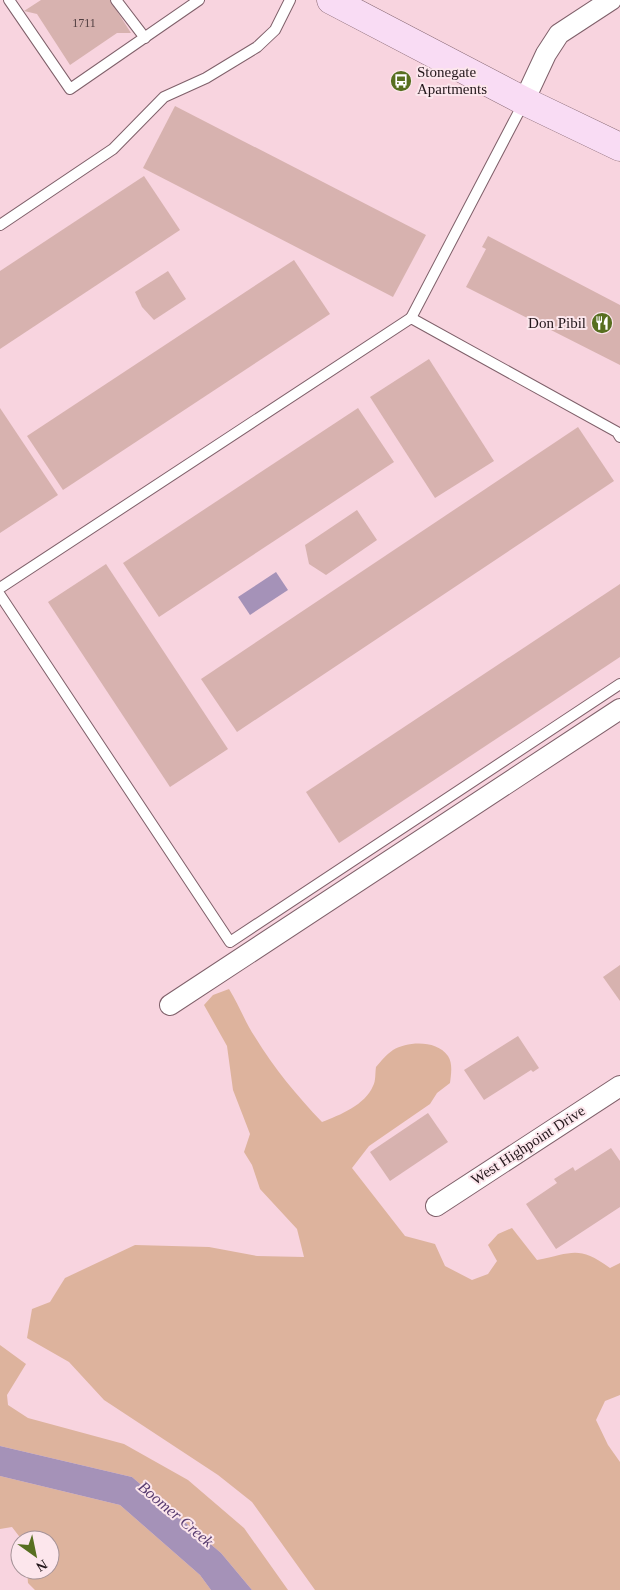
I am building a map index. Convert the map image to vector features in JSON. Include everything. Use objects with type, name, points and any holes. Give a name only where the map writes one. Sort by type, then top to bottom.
[{"type":"main road","points":[[331,0],[524,101],[620,147]]},
{"type":"street","points":[[524,101],[546,54],[559,34],[611,0]]},
{"type":"street","points":[[170,1005],[620,709]]},
{"type":"street","name":"West Highpoint Drive","points":[[436,1206],[620,1086]]},
{"type":"lane","points":[[9,0],[70,89],[199,0]]},
{"type":"lane","points":[[116,0],[146,38]]},
{"type":"lane","points":[[0,225],[113,149],[164,97],[206,78],[257,47],[275,30],[290,0]]},
{"type":"lane","points":[[0,588],[411,318],[524,101]]},
{"type":"lane","points":[[411,318],[617,432],[620,437]]},
{"type":"lane","points":[[0,595],[230,942],[620,684]]},
{"type":"shaded area","points":[[276,572],[288,590],[250,615],[238,597]]},
{"type":"shaded area","points":[[229,989],[251,1031],[270,1060],[322,1122],[351,1108],[364,1099],[374,1084],[376,1067],[393,1050],[406,1045],[422,1044],[437,1047],[448,1056],[451,1066],[450,1083],[437,1093],[430,1104],[369,1146],[352,1168],[405,1236],[435,1244],[445,1266],[472,1280],[488,1274],[497,1261],[488,1245],[498,1234],[512,1228],[537,1260],[575,1253],[590,1256],[610,1268],[620,1263],[620,1395],[605,1401],[596,1420],[608,1445],[620,1462],[620,1590],[315,1590],[252,1502],[218,1475],[104,1400],[69,1362],[27,1338],[32,1309],[50,1302],[65,1278],[135,1245],[209,1247],[257,1256],[304,1257],[297,1229],[260,1189],[252,1165],[244,1152],[250,1134],[233,1090],[227,1046],[204,1005],[213,995]]},
{"type":"shaded area","points":[[0,1345],[26,1364],[7,1395],[8,1405],[28,1418],[124,1444],[188,1480],[244,1528],[288,1590],[252,1590],[221,1553],[132,1477],[0,1446]]},
{"type":"shaded area","name":"Boomer Creek","points":[[0,1446],[132,1477],[221,1553],[252,1590],[211,1590],[200,1575],[120,1505],[0,1476]]},
{"type":"shaded area","points":[[0,1476],[120,1505],[200,1575],[211,1590],[35,1590],[28,1583],[28,1580],[60,1580],[60,1530],[14,1530],[12,1527],[0,1529]]},
{"type":"building","points":[[41,0],[110,0],[131,33],[117,33],[70,65],[37,14],[24,11]]},
{"type":"building","points":[[175,106],[426,235],[393,297],[143,168]]},
{"type":"building","points":[[144,176],[180,230],[0,349],[0,271]]},
{"type":"building","points":[[488,236],[620,305],[620,365],[466,287],[486,249],[482,247]]},
{"type":"building","points":[[294,260],[330,314],[63,490],[27,436]]},
{"type":"building","points":[[168,271],[186,299],[154,320],[142,307],[135,292]]},
{"type":"building","points":[[429,359],[494,461],[435,498],[370,397]]},
{"type":"building","points":[[0,408],[58,495],[0,533]]},
{"type":"building","points":[[358,408],[394,462],[159,617],[123,563]]},
{"type":"building","points":[[578,427],[614,481],[237,732],[201,679]]},
{"type":"building","points":[[357,510],[377,540],[326,575],[309,564],[305,545]]},
{"type":"building","points":[[106,564],[228,749],[170,787],[48,602]]},
{"type":"building","points":[[620,584],[620,657],[339,843],[306,792]]},
{"type":"building","points":[[620,965],[620,1001],[603,977]]},
{"type":"building","points":[[518,1036],[539,1068],[533,1072],[531,1070],[484,1100],[464,1070]]},
{"type":"building","points":[[428,1113],[448,1142],[390,1181],[370,1152]]},
{"type":"building","points":[[611,1148],[620,1161],[620,1207],[556,1249],[526,1204],[557,1183],[554,1179],[573,1167],[575,1171]]},
{"type":"place","name":"Stonegate Apartments","points":[[401,81]]},
{"type":"place","name":"Don Pibil","points":[[602,323]]}]
